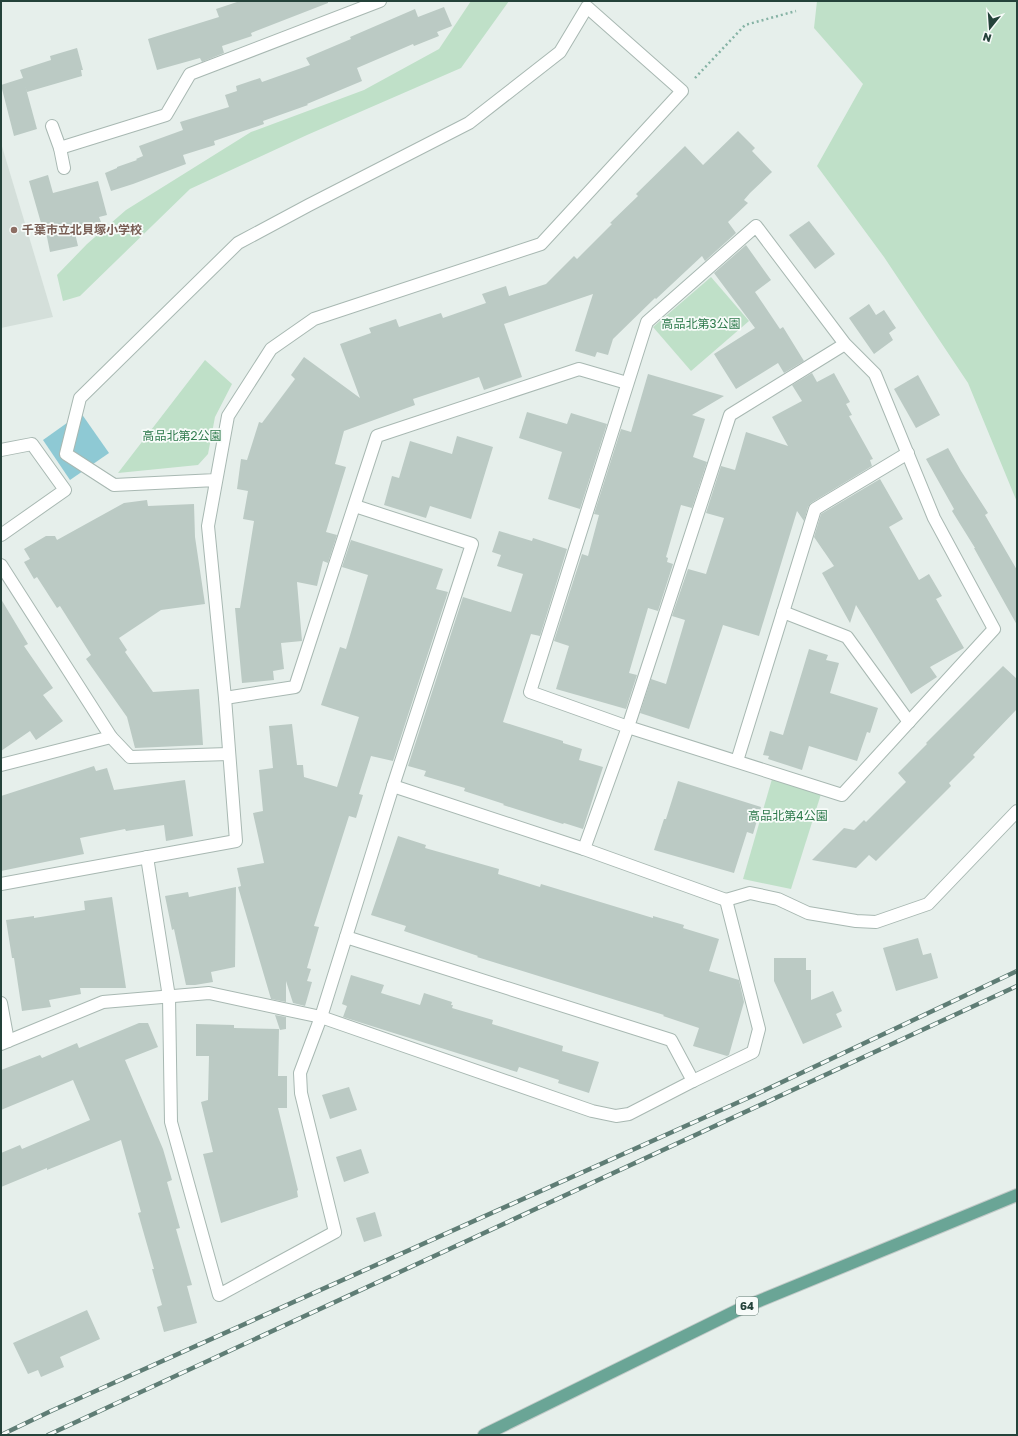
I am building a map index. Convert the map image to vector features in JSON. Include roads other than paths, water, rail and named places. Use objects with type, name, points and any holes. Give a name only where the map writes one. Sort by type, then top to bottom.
[{"type":"main road","name":"64","points":[[484,1435],[742,1308],[1017,1194]]},
{"type":"street","points":[[60,148],[166,116],[190,74],[380,1]]},
{"type":"street","points":[[1,884],[236,841],[230,754],[208,526],[228,416],[271,349],[314,319],[540,244],[682,91],[587,7],[560,52],[469,123],[316,201],[238,243],[80,398],[66,454],[114,485],[216,480]]},
{"type":"street","points":[[52,126],[60,148],[64,168]]},
{"type":"street","points":[[756,226],[845,344],[875,374],[934,518],[994,629],[842,795],[628,727],[530,692],[647,322],[756,226]]},
{"type":"street","points":[[584,849],[628,727],[730,415],[845,344]]},
{"type":"street","points":[[225,698],[295,687],[377,436],[579,369],[628,383]]},
{"type":"street","points":[[1,450],[32,444],[65,490],[1,534]]},
{"type":"street","points":[[737,761],[816,509],[908,453]]},
{"type":"street","points":[[147,857],[169,997],[170,1122],[219,1295],[335,1232],[301,1093],[300,1073],[321,1017],[393,786],[472,544],[355,506]]},
{"type":"street","points":[[1,565],[111,737],[130,757],[230,754]]},
{"type":"street","points":[[783,612],[847,637],[909,722]]},
{"type":"street","points":[[1,765],[111,737]]},
{"type":"street","points":[[393,786],[584,849],[726,900],[750,893],[778,899],[808,913],[856,921],[876,922],[928,904],[1017,811]]},
{"type":"street","points":[[1,1003],[4,1043],[103,1002],[209,993],[321,1017],[592,1111],[616,1116],[630,1114],[693,1080],[753,1052],[759,1029],[726,900]]},
{"type":"street","points":[[346,937],[671,1040],[693,1080]]},
{"type":"water","points":[[81,413],[109,453],[70,480],[43,440]]},
{"type":"railway","points":[[1,1435],[51,1411],[759,1093],[1017,971]]},
{"type":"railway","points":[[48,1435],[1017,986]]},
{"type":"place","name":"千葉市立北貝塚小学校","points":[[14,230]]},
{"type":"park label","name":"高品北第3公園","points":[[701,324]]},
{"type":"park label","name":"高品北第2公園","points":[[182,436]]},
{"type":"park label","name":"高品北第4公園","points":[[788,816]]}]
